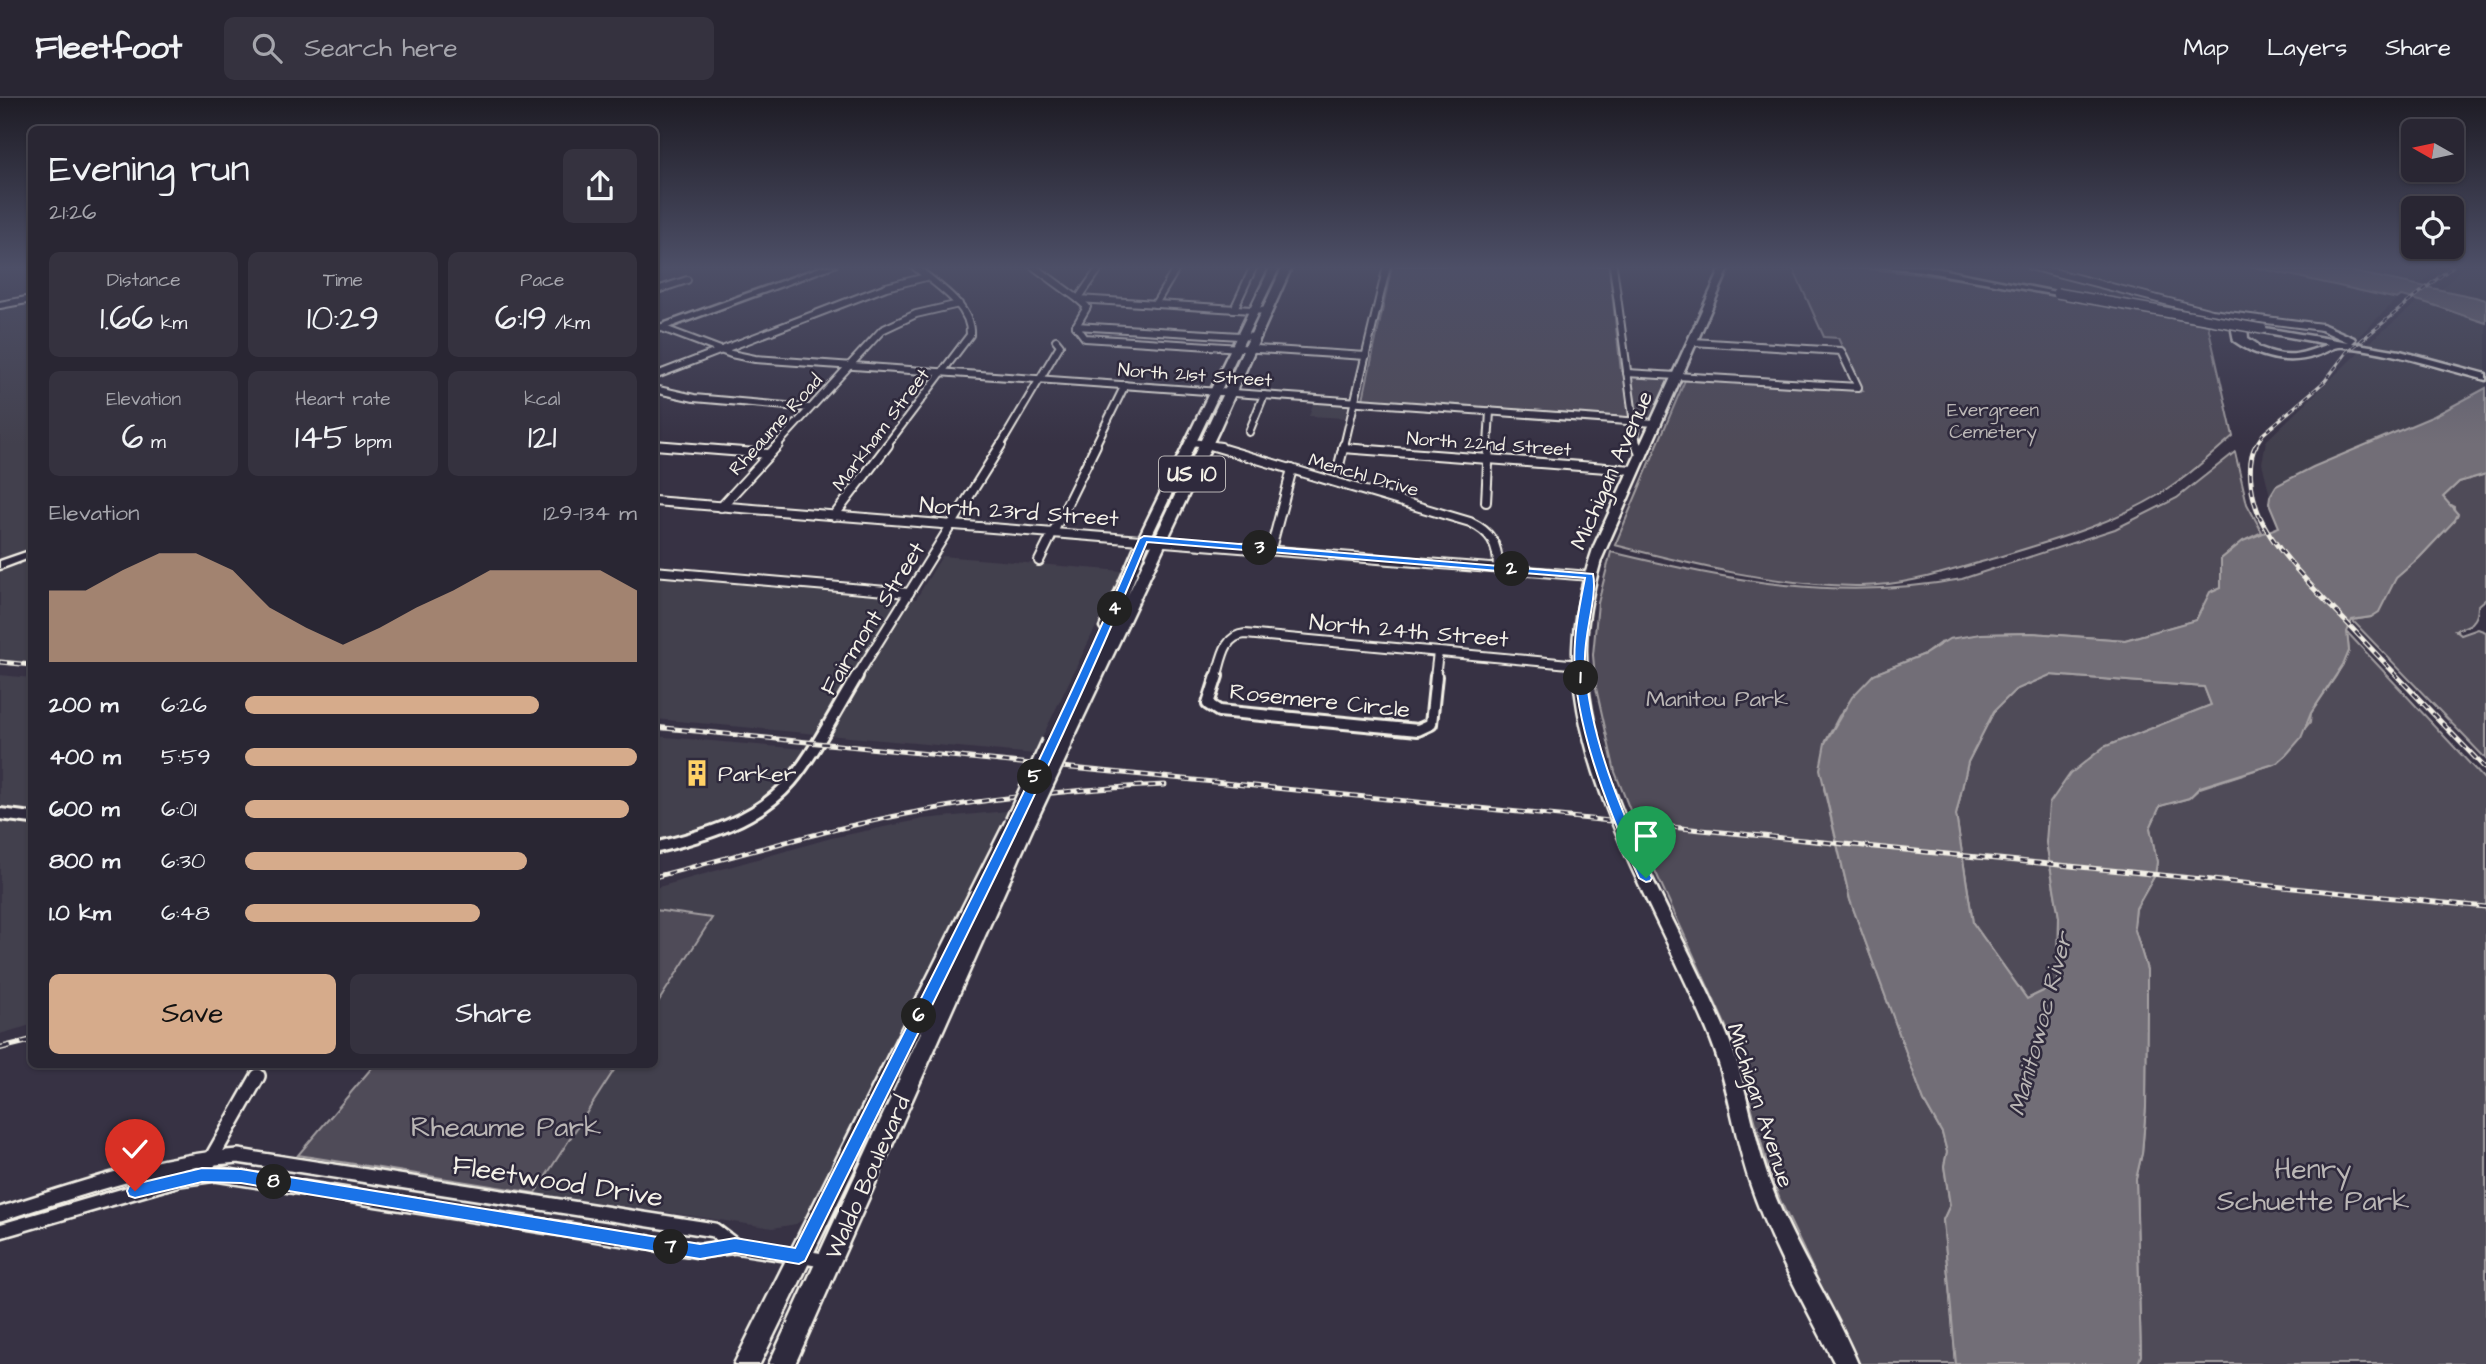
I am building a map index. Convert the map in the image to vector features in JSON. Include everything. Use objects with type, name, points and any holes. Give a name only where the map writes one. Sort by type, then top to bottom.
[{"type":"main road","name":"Waldo Boulevard","points":[[782,1364],[830,1261],[1144,539],[1248,325]]},
{"type":"main road","name":"Waldo Boulevard","points":[[1057,743],[1161,540],[1262,325]]},
{"type":"main road","name":"Waldo Boulevard","points":[[747,1364],[799,1256],[1020,823]]},
{"type":"street","points":[[658,374],[787,325]]},
{"type":"street","name":"Rheaume Road","points":[[722,507],[874,336],[890,325]]},
{"type":"street","name":"Markham Street","points":[[834,516],[970,335],[972,325]]},
{"type":"street","points":[[1339,465],[1373,325]]},
{"type":"street","points":[[1621,325],[1640,455]]},
{"type":"street","name":"Michigan Avenue","points":[[1700,325],[1633,470],[1590,576],[1581,625],[1580,665],[1595,748],[1611,803],[1720,1040],[1728,1061],[1752,1159],[1765,1194],[1847,1364]]},
{"type":"street","points":[[2234,325],[2237,340],[2266,352],[2302,356],[2315,354],[2329,345],[2348,344]]},
{"type":"street","points":[[2240,325],[2364,347],[2486,379]]},
{"type":"street","points":[[2244,325],[2244,339],[2255,346],[2291,354],[2310,350],[2308,344],[2283,333]]},
{"type":"street","points":[[2314,325],[2364,347]]},
{"type":"street","points":[[1076,326],[1085,338],[1366,356]]},
{"type":"street","points":[[1076,326],[1256,337]]},
{"type":"street","points":[[2314,338],[2327,334],[2322,327]]},
{"type":"street","name":"North 21st Street","points":[[658,328],[755,359],[1656,423]]},
{"type":"street","name":"Fairmont Street","points":[[658,847],[711,833],[738,822],[782,792],[811,752],[1042,379],[1060,345],[1056,340]]},
{"type":"street","points":[[1627,373],[1858,387],[1841,351],[1692,342]]},
{"type":"street","points":[[1039,561],[1125,385]]},
{"type":"street","points":[[658,389],[694,398],[810,408]]},
{"type":"street","points":[[1249,432],[1264,395]]},
{"type":"street","points":[[1486,502],[1490,411]]},
{"type":"street","name":"Menchl Drive","points":[[1192,442],[1207,444],[1460,518],[1481,527],[1493,537],[1499,548],[1499,567]]},
{"type":"street","points":[[658,444],[769,454]]},
{"type":"street","name":"North 22nd Street","points":[[1343,448],[1633,470]]},
{"type":"street","points":[[1271,549],[1292,469]]},
{"type":"street","name":"North 23rd Street","points":[[658,501],[1590,576]]},
{"type":"street","points":[[0,565],[28,554]]},
{"type":"street","points":[[658,570],[909,593]]},
{"type":"street","name":"North 24th Street","points":[[1235,635],[1580,665]]},
{"type":"street","name":"Rosemere Circle","points":[[1235,635],[1228,641],[1208,704],[1219,711],[1418,730],[1431,724],[1438,652]]},
{"type":"street","points":[[0,814],[28,817]]},
{"type":"street","points":[[202,1175],[258,1076]]},
{"type":"street","name":"Fleetwood Drive","points":[[0,1214],[170,1164],[238,1156],[714,1230],[735,1246]]},
{"type":"street","name":"Fleetwood Drive","points":[[0,1231],[135,1191],[202,1175],[241,1176],[700,1251],[735,1246],[830,1261]]},
{"type":"shaded area","points":[[0,325],[28,325],[28,555],[0,565]]},
{"type":"shaded area","points":[[2318,325],[2370,325],[2355,340]]},
{"type":"shaded area","points":[[2390,325],[2486,325],[2486,375],[2366,345]]},
{"type":"shaded area","points":[[2362,349],[2486,383],[2486,388],[2434,416],[2276,486],[2270,496],[2262,463],[2266,441]]},
{"type":"shaded area","points":[[1314,401],[1348,403],[1345,418],[1309,416]]},
{"type":"shaded area","points":[[942,556],[1123,571],[1034,754],[658,719],[658,576],[916,599]]},
{"type":"shaded area","points":[[28,559],[28,662],[0,660],[0,570]]},
{"type":"shaded area","points":[[0,675],[28,678],[28,1026],[0,1034]]},
{"type":"shaded area","points":[[658,736],[804,749],[780,784],[750,809],[727,821],[658,841]]},
{"type":"shaded area","points":[[1007,811],[825,1185],[804,1219],[796,1224],[773,1228],[535,1193],[615,1068],[658,1068],[658,1002],[711,918],[658,910],[658,887],[831,838],[923,819]]},
{"type":"green space","points":[[1379,325],[1616,325],[1621,371],[1671,375],[1651,419],[1363,399]]},
{"type":"green space","name":"Evergreen Cemetery","points":[[1819,325],[2208,325],[2233,436],[2171,487],[2108,520],[2018,551],[1943,573],[1891,584],[1824,585],[1764,578],[1615,545],[1685,380],[1863,391],[1838,338],[1824,337]]},
{"type":"green space","name":"Manitou Park","points":[[2235,452],[2247,504],[2262,532],[2243,541],[2221,559],[2221,588],[2213,590],[2196,620],[2125,640],[2032,633],[1981,634],[1940,643],[1925,654],[1874,674],[1839,716],[1825,743],[1824,789],[1850,900],[1924,1101],[1942,1133],[1947,1152],[1944,1166],[1950,1205],[1943,1220],[1956,1364],[1858,1364],[1780,1200],[1768,1167],[1734,1044],[1647,853],[1615,772],[1596,688],[1593,655],[1598,603],[1611,552],[1699,572],[1785,585],[1872,589],[1962,579],[2115,529],[2177,498]]},
{"type":"green space","points":[[2486,474],[2486,599],[2478,606],[2477,616],[2472,623],[2455,630],[2461,635],[2478,629],[2486,632],[2486,759],[2352,620],[2371,617],[2396,578],[2455,520],[2454,507],[2446,503],[2443,497],[2459,482]]},
{"type":"green space","name":"Henry Schuette Park","points":[[2347,632],[2486,781],[2486,1364],[2138,1364],[2141,1355],[2136,1179],[2142,1153],[2146,1107],[2147,970],[2134,927],[2136,909],[2155,875],[2157,862],[2150,828],[2160,806],[2189,798],[2200,788],[2277,763],[2310,722],[2311,713],[2336,676],[2349,651]]},
{"type":"green space","points":[[2050,675],[2204,687],[2211,705],[2104,747],[2046,842],[2059,917],[2058,984],[2027,999],[1973,923],[1956,815],[1968,762],[1994,711],[2015,690]]},
{"type":"green space","points":[[658,911],[712,918],[658,1002]]},
{"type":"green space","name":"Rheaume Park","points":[[372,1068],[615,1068],[535,1193],[298,1155]]},
{"type":"water","name":"Manitowoc River","points":[[2486,388],[2486,474],[2459,482],[2443,497],[2458,514],[2455,520],[2396,578],[2379,612],[2371,617],[2352,620],[2347,632],[2349,651],[2344,663],[2311,713],[2301,738],[2287,754],[2277,763],[2200,787],[2189,798],[2160,806],[2150,828],[2157,862],[2155,875],[2136,908],[2134,927],[2147,970],[2146,1107],[2142,1153],[2136,1179],[2141,1355],[2138,1364],[1956,1364],[1943,1220],[1950,1205],[1944,1166],[1947,1152],[1942,1133],[1924,1101],[1850,900],[1820,769],[1825,743],[1852,697],[1874,674],[1925,654],[1949,639],[1981,634],[2032,633],[2125,640],[2196,620],[2210,592],[2221,587],[2221,559],[2243,541],[2279,527],[2269,503],[2276,486],[2313,467],[2434,416]],"holes":[[[2050,675],[2204,687],[2211,705],[2104,747],[2070,774],[2049,804],[2046,842],[2059,917],[2058,984],[2027,999],[1973,923],[1956,815],[1968,762],[1994,711],[2015,690]]]},
{"type":"railway","points":[[2255,446],[2263,434],[2325,381],[2347,352],[2380,325]]},
{"type":"railway","points":[[2256,445],[2250,468],[2253,496],[2258,512],[2274,541],[2312,586],[2486,769]]},
{"type":"railway","points":[[0,662],[28,665]]},
{"type":"railway","points":[[658,727],[2486,907]]},
{"type":"railway","points":[[658,876],[884,818],[948,806],[1041,794],[1165,785]]},
{"type":"railway","points":[[0,1048],[28,1041]]},
{"type":"place","name":"Parker","points":[[697,773]]},
{"type":"route","points":[[135,1191],[202,1175],[241,1176],[700,1251],[735,1246],[799,1256],[1014,822],[1112,615],[1144,539],[1590,576],[1580,642],[1580,665],[1588,717],[1611,803],[1646,878]]}]
